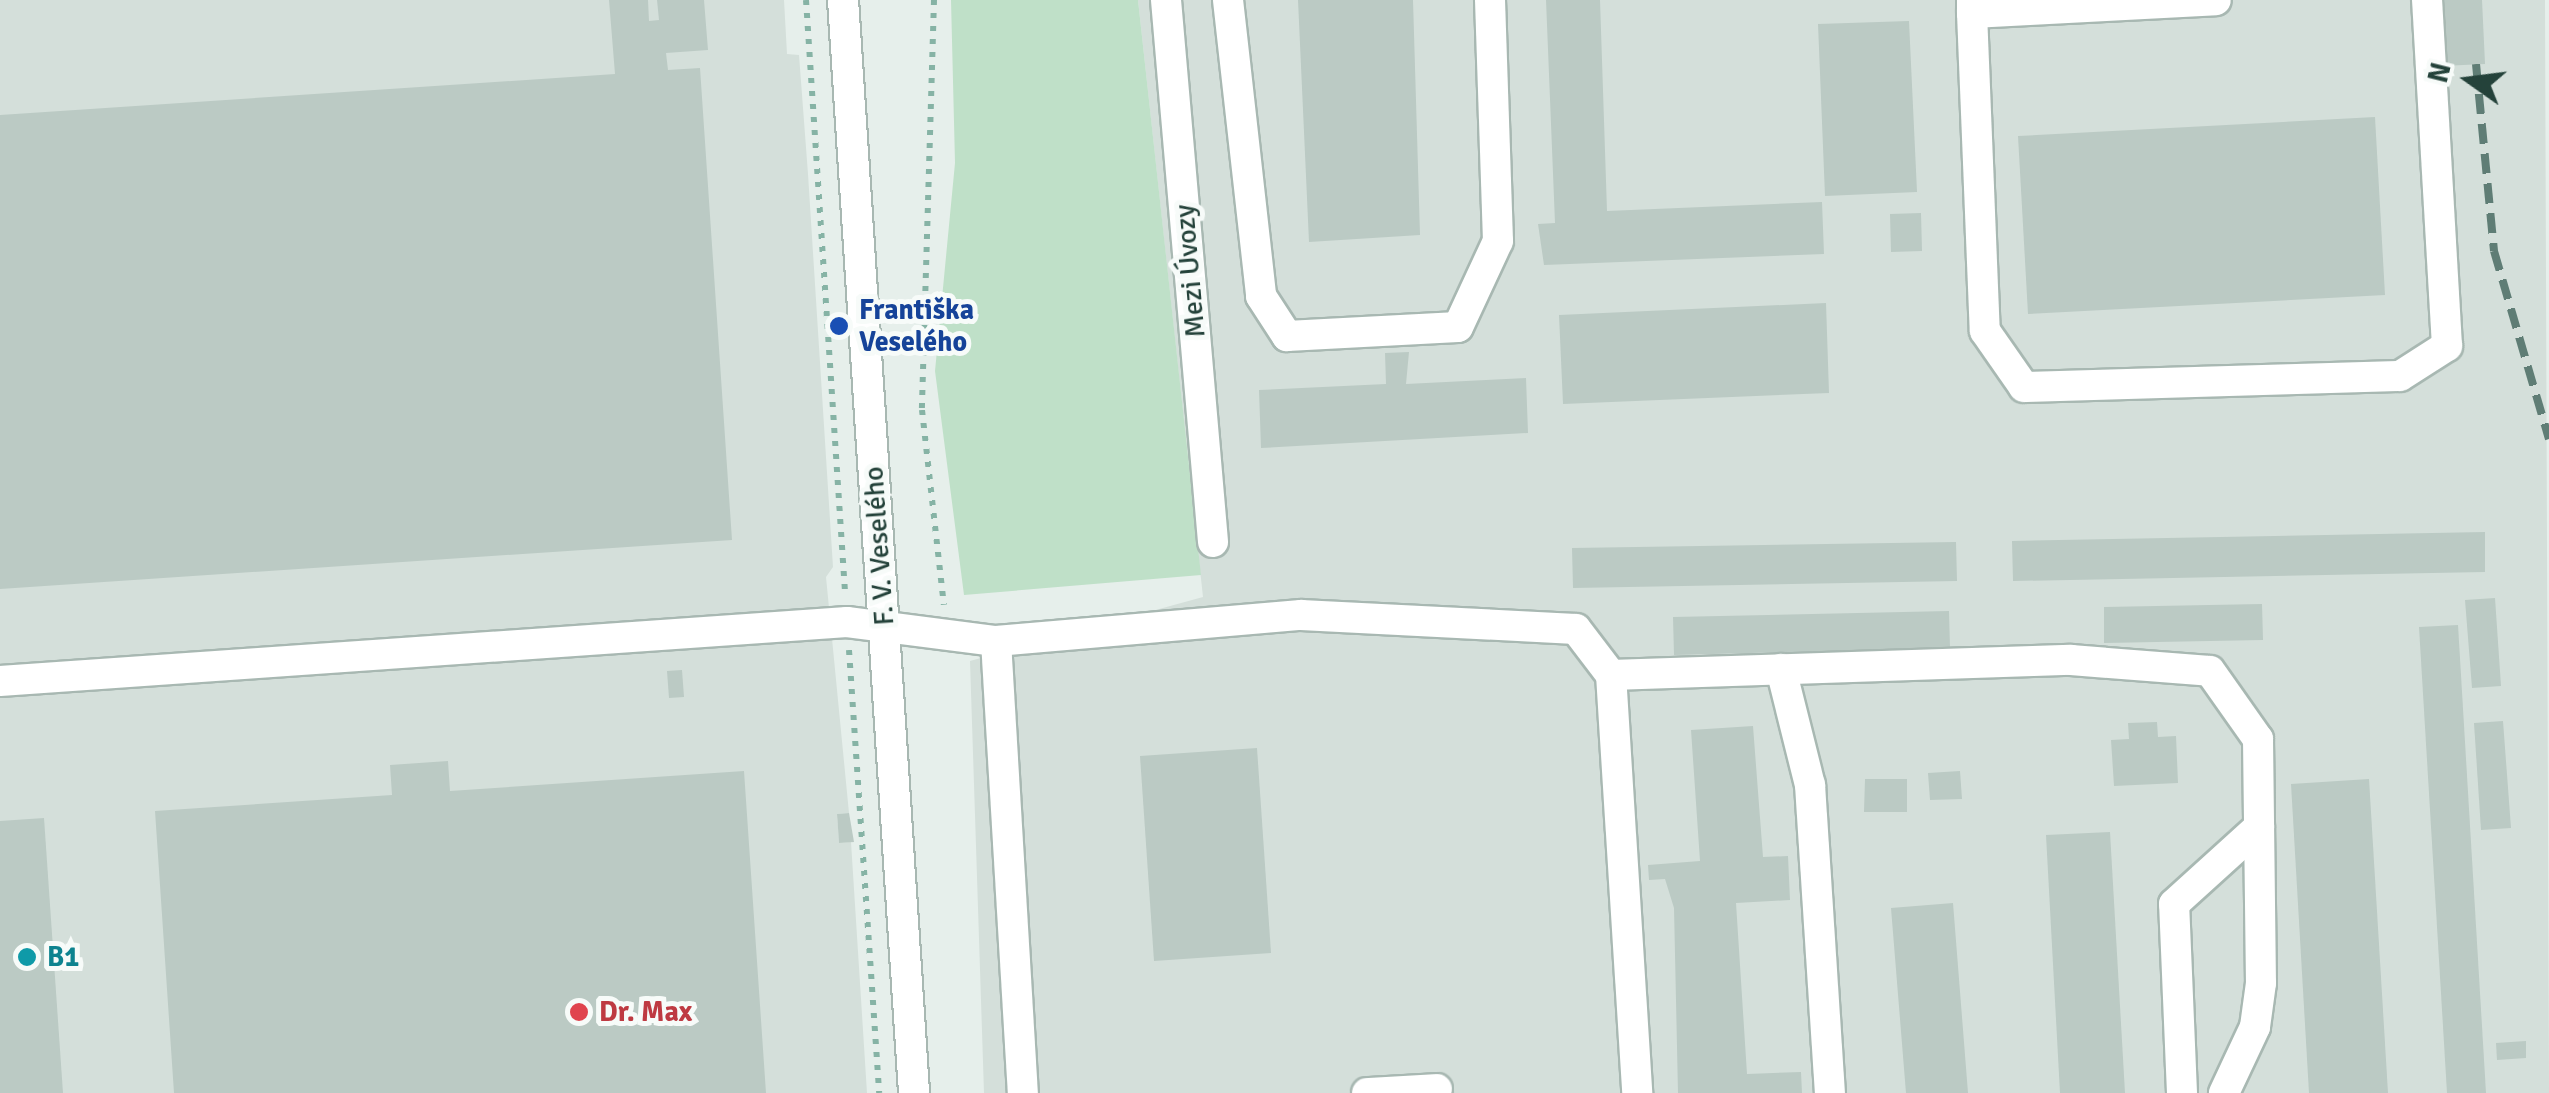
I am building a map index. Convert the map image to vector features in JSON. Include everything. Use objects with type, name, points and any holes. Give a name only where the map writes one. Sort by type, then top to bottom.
[{"type":"street","name":"F. V. Veselého","points":[[843,0],[914,1093]]},
{"type":"street","name":"Mezi Úvozy","points":[[1166,0],[1213,542]]},
{"type":"street","points":[[1228,0],[1261,296],[1288,336],[1458,327],[1498,241],[1490,0]]},
{"type":"street","points":[[2216,0],[1972,6],[1985,331],[2024,387],[2400,376],[2447,346],[2427,0]]},
{"type":"street","points":[[0,681],[847,622],[884,632],[996,641],[1302,614],[1576,630],[1610,675],[1637,1093]]},
{"type":"street","points":[[996,641],[1023,1093]]},
{"type":"street","points":[[1610,675],[2072,660],[2210,671],[2258,739],[2261,983],[2255,1027],[2224,1093]]},
{"type":"street","points":[[1781,669],[1810,785],[1830,1093]]},
{"type":"street","points":[[2182,1093],[2174,904],[2259,827]]},
{"type":"street","points":[[1367,1093],[1436,1089]]},
{"type":"path","points":[[806,0],[879,1093]]},
{"type":"path","points":[[934,0],[922,410],[950,640]]},
{"type":"shaded area","points":[[0,0],[784,0],[787,54],[799,55],[833,567],[826,577],[849,813],[837,814],[839,843],[851,842],[867,1093],[0,1093]]},
{"type":"shaded area","points":[[1138,0],[2545,0],[2549,1093],[984,1093],[970,661],[1203,597]]},
{"type":"green space","points":[[951,0],[1138,0],[1201,575],[964,595],[935,371],[955,163]]},
{"type":"building","points":[[609,0],[648,0],[649,21],[659,20],[657,0],[704,0],[708,50],[666,53],[668,70],[700,68],[732,540],[0,589],[0,115],[615,74]]},
{"type":"building","points":[[1298,0],[1413,0],[1420,235],[1309,242]]},
{"type":"building","points":[[1546,0],[1600,0],[1607,211],[1822,202],[1824,254],[1544,265],[1538,224],[1555,223]]},
{"type":"building","points":[[2417,0],[2482,0],[2485,64],[2420,67]]},
{"type":"building","points":[[1909,21],[1917,192],[1825,196],[1818,24]]},
{"type":"building","points":[[2375,117],[2385,295],[2028,314],[2018,136]]},
{"type":"building","points":[[1921,213],[1922,251],[1891,252],[1890,214]]},
{"type":"building","points":[[1826,303],[1829,393],[1563,404],[1559,315]]},
{"type":"building","points":[[1409,352],[1406,384],[1526,378],[1528,433],[1261,448],[1259,390],[1386,384],[1385,353]]},
{"type":"building","points":[[2485,532],[2485,572],[2013,581],[2012,541]]},
{"type":"building","points":[[1956,542],[1957,581],[1573,588],[1572,548]]},
{"type":"building","points":[[2495,598],[2501,686],[2472,688],[2465,600]]},
{"type":"building","points":[[2262,604],[2263,640],[2104,643],[2104,607]]},
{"type":"building","points":[[1949,611],[1950,648],[1674,655],[1673,617]]},
{"type":"building","points":[[2458,625],[2486,1093],[2447,1093],[2419,627]]},
{"type":"building","points":[[682,670],[684,697],[669,698],[667,671]]},
{"type":"building","points":[[2503,721],[2511,828],[2481,830],[2474,723]]},
{"type":"building","points":[[2157,722],[2158,737],[2176,736],[2178,783],[2114,786],[2111,740],[2129,739],[2128,723]]},
{"type":"building","points":[[1753,726],[1763,857],[1788,856],[1790,900],[1736,903],[1747,1074],[1801,1072],[1802,1093],[1678,1093],[1674,908],[1665,879],[1649,880],[1648,865],[1700,861],[1691,730]]},
{"type":"building","points":[[1257,748],[1271,953],[1154,961],[1140,756]]},
{"type":"building","points":[[448,761],[450,791],[744,771],[766,1093],[174,1093],[155,811],[392,795],[390,765]]},
{"type":"building","points":[[1960,771],[1962,799],[1930,800],[1928,773]]},
{"type":"building","points":[[1865,779],[1907,779],[1907,812],[1864,812]]},
{"type":"building","points":[[2369,779],[2388,1093],[2309,1093],[2291,784]]},
{"type":"building","points":[[849,813],[854,842],[839,843],[837,814]]},
{"type":"building","name":"B1","points":[[44,818],[63,1093],[0,1093],[0,821]]},
{"type":"building","points":[[2110,832],[2125,1093],[2060,1093],[2046,835]]},
{"type":"building","points":[[1953,903],[1968,1093],[1906,1093],[1891,908]]},
{"type":"building","points":[[2526,1041],[2526,1058],[2497,1060],[2496,1043]]},
{"type":"railway","points":[[2476,64],[2494,251],[2549,439]]},
{"type":"place","name":"Františka Veselého","points":[[839,326]]},
{"type":"place","name":"B1","points":[[27,957]]},
{"type":"place","name":"Dr. Max","points":[[579,1012]]}]
